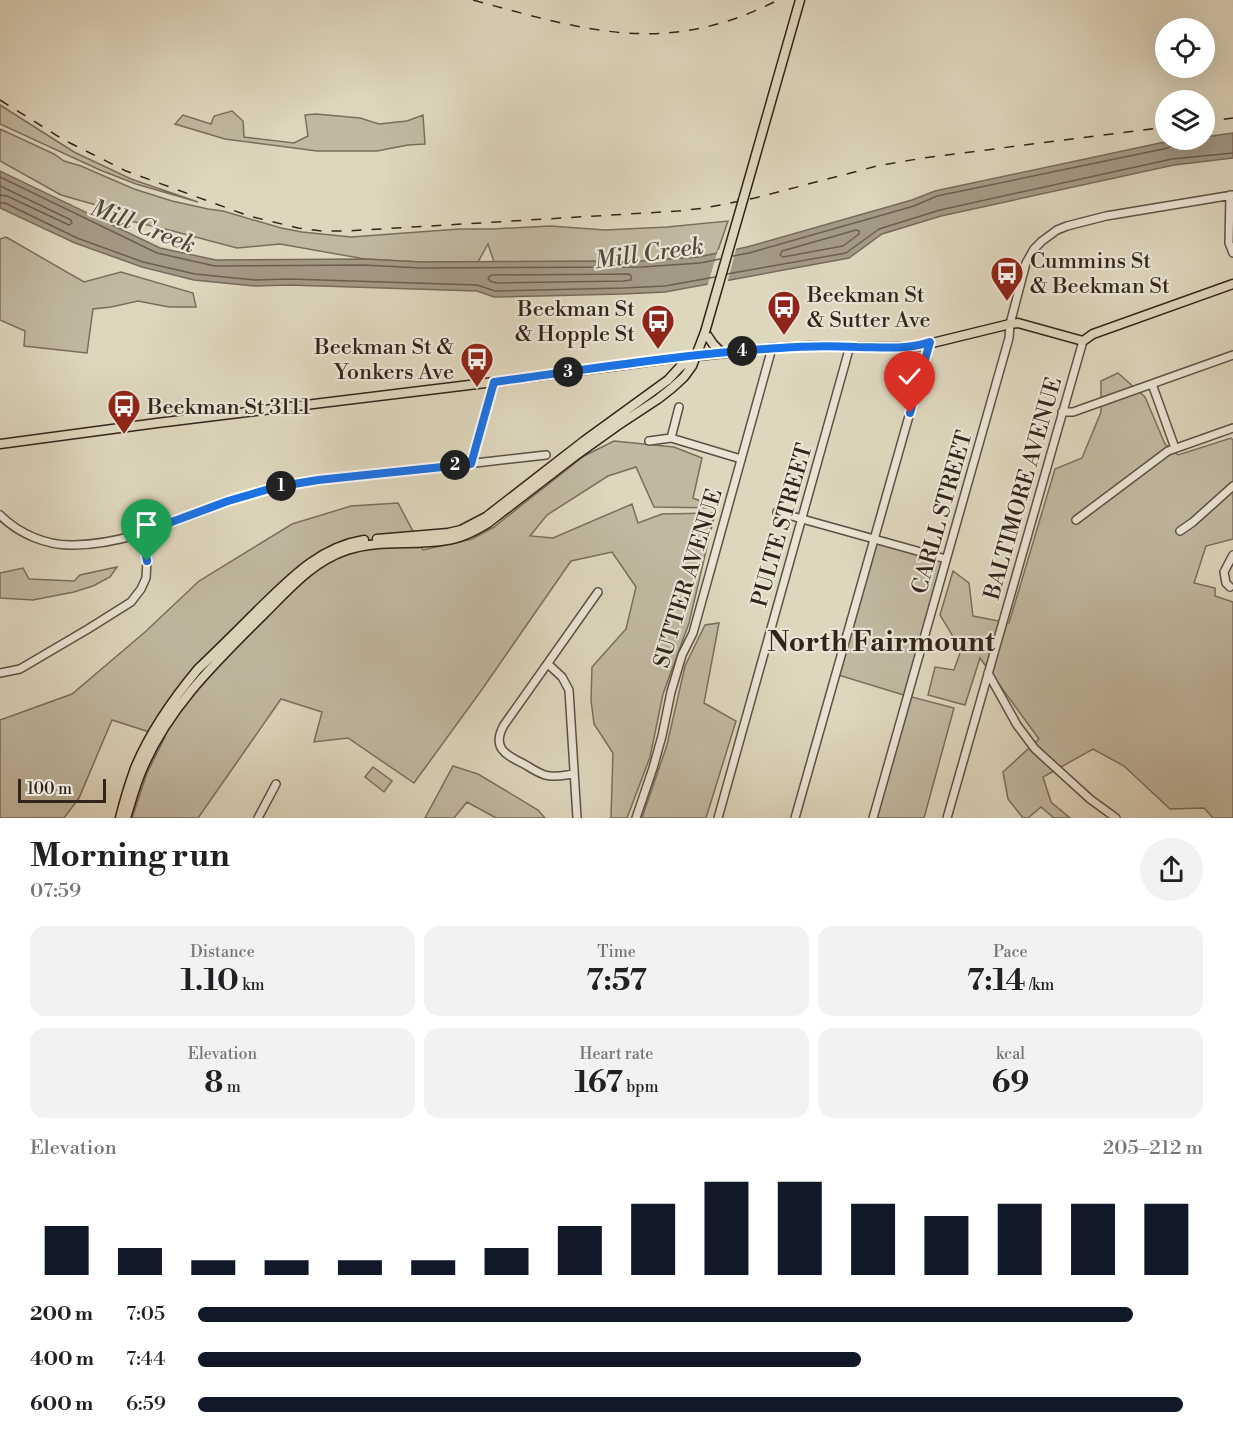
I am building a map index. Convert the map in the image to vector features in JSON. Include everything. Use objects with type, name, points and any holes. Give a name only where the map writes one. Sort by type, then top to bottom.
[{"type":"main road","points":[[126,818],[142,770],[155,742],[176,709],[205,673],[298,580],[318,564],[333,555],[361,546],[448,540],[473,532],[500,515],[575,456],[658,399],[684,376],[692,366],[706,336],[800,0]]},
{"type":"main road","points":[[0,444],[663,359],[810,346],[920,346],[1018,323],[1083,341],[1093,333],[1233,284]]},
{"type":"main road","points":[[706,336],[722,353]]},
{"type":"main road","points":[[120,818],[135,768],[162,717],[186,684],[198,669],[283,586],[313,561],[347,543],[448,533],[486,518],[594,433],[668,380],[680,367],[696,356]]},
{"type":"main road","points":[[663,359],[668,371],[668,380]]},
{"type":"street","name":"CARLL STREET","points":[[873,818],[1009,338],[1010,324],[1023,270],[1033,251],[1048,236],[1077,223],[1231,195]]},
{"type":"street","points":[[1231,195],[1229,243],[1233,253]]},
{"type":"street","name":"BALTIMORE AVENUE","points":[[947,818],[1083,341]]},
{"type":"street","points":[[795,818],[930,342]]},
{"type":"street","name":"PULTE STREET","points":[[718,818],[850,346]]},
{"type":"street","name":"SUTTER AVENUE","points":[[636,818],[659,747],[682,655],[693,633],[772,348]]},
{"type":"street","points":[[1062,412],[1073,412],[1233,355]]},
{"type":"street","points":[[471,464],[494,382]]},
{"type":"street","points":[[1152,384],[1175,448]]},
{"type":"street","points":[[671,438],[679,407]]},
{"type":"street","points":[[1076,520],[1168,451],[1233,428]]},
{"type":"street","points":[[650,441],[671,438],[741,459]]},
{"type":"street","points":[[0,515],[19,530],[34,537],[60,544],[87,544],[142,533],[228,501],[276,487],[318,480],[546,455]]},
{"type":"street","points":[[1180,531],[1233,486]]},
{"type":"street","points":[[777,512],[946,559]]},
{"type":"street","points":[[0,673],[20,669],[131,602],[146,578],[147,561],[142,533]]},
{"type":"street","points":[[1230,587],[1226,583],[1224,572],[1233,555]]},
{"type":"street","points":[[574,774],[546,775],[505,754],[500,747],[499,736],[504,725],[597,592]]},
{"type":"street","points":[[548,664],[562,677],[569,690],[577,818]]},
{"type":"street","points":[[988,673],[1017,725],[1035,749],[1090,799],[1116,818]]},
{"type":"street","points":[[258,818],[276,784]]},
{"type":"shaded area","points":[[0,105],[74,152],[131,179],[198,202],[136,184],[100,170],[0,124]]},
{"type":"shaded area","points":[[232,111],[243,121],[244,137],[294,143],[308,136],[305,115],[360,118],[379,124],[407,121],[423,115],[425,144],[377,151],[317,151],[225,139],[175,124],[183,115],[211,124],[214,116]]},
{"type":"shaded area","points":[[0,129],[64,161],[134,189],[172,201],[223,211],[302,232],[351,237],[459,229],[550,226],[605,230],[728,221],[717,253],[699,257],[642,261],[494,262],[488,244],[478,262],[365,259],[280,244],[237,248],[126,220],[96,205],[61,195],[0,161]]},
{"type":"shaded area","points":[[6,237],[84,282],[121,272],[193,293],[196,307],[169,307],[138,301],[93,309],[87,353],[24,346],[25,331],[0,320],[0,239]]},
{"type":"shaded area","points":[[1118,373],[1145,397],[1165,444],[1178,455],[1231,438],[1233,440],[1233,539],[1206,546],[1194,583],[1215,588],[1215,596],[1233,602],[1233,818],[1213,818],[1204,808],[1170,809],[1124,766],[1093,749],[1043,777],[1051,802],[1070,818],[1054,818],[1041,807],[1028,818],[1023,818],[1008,799],[1003,772],[1039,739],[980,658],[965,705],[928,695],[935,667],[954,670],[961,650],[940,615],[953,571],[969,583],[973,616],[1009,623],[1055,469],[1082,458],[1101,412],[1101,381]]},
{"type":"shaded area","points":[[614,441],[674,447],[702,458],[693,498],[717,508],[654,507],[636,467],[608,476],[547,515],[530,536],[553,538],[632,504],[638,523],[662,514],[715,513],[689,623],[663,694],[650,757],[627,818],[611,818],[613,753],[594,724],[591,700],[592,667],[626,629],[636,587],[612,552],[571,561],[414,783],[348,738],[314,742],[322,712],[281,699],[198,818],[132,818],[147,773],[165,737],[112,720],[79,798],[64,818],[0,818],[0,720],[72,694],[145,632],[199,581],[292,524],[351,506],[398,503],[423,550],[472,539],[494,527],[584,456]]},
{"type":"shaded area","points":[[874,539],[946,559],[908,696],[954,708],[924,818],[873,818],[907,696],[835,674]]},
{"type":"shaded area","points":[[117,567],[110,577],[74,592],[33,600],[0,598],[0,573],[23,568],[29,579],[74,581],[80,575]]},
{"type":"shaded area","points":[[719,623],[704,703],[736,721],[706,818],[642,818],[667,745],[685,666],[705,625]]},
{"type":"shaded area","points":[[453,766],[478,774],[538,810],[545,818],[496,818],[467,802],[454,818],[425,818]]},
{"type":"shaded area","points":[[373,767],[392,781],[384,792],[365,777]]},
{"type":"water","points":[[1233,133],[1233,158],[1174,165],[941,216],[882,234],[849,258],[665,292],[494,297],[477,291],[254,286],[194,280],[142,267],[75,243],[0,208],[0,171],[160,248],[216,260],[642,261],[699,257],[747,247],[912,200],[935,191],[1155,144],[1155,150],[1215,150],[1215,136]]},
{"type":"pier","points":[[737,246],[727,284],[707,287],[718,250]]},
{"type":"railway","points":[[473,0],[590,29],[627,33],[663,33],[700,28],[738,18],[778,0]]},
{"type":"railway","points":[[0,100],[64,140],[126,171],[249,216],[298,228],[322,231],[705,208],[755,198],[877,166],[1155,128]]},
{"type":"railway","points":[[1215,120],[1233,118]]},
{"type":"place","name":"Cummins St & Beekman St","points":[[1007,302]]},
{"type":"place","name":"Beekman St & Sutter Ave","points":[[784,336]]},
{"type":"place","name":"Beekman St & Hopple St","points":[[658,350]]},
{"type":"place","name":"Beekman St & Yonkers Ave","points":[[477,388]]},
{"type":"place","name":"Beekman St 3111","points":[[124,435]]},
{"type":"district","name":"North Fairmount","points":[[881,641]]},
{"type":"route","points":[[147,561],[142,533],[228,501],[276,487],[318,480],[471,464],[494,382],[668,358],[772,348],[901,347],[920,346],[930,342],[910,413]]},
{"type":"water label","name":"Mill Creek","points":[[143,226]]},
{"type":"water label","name":"Mill Creek","points":[[649,253]]}]
